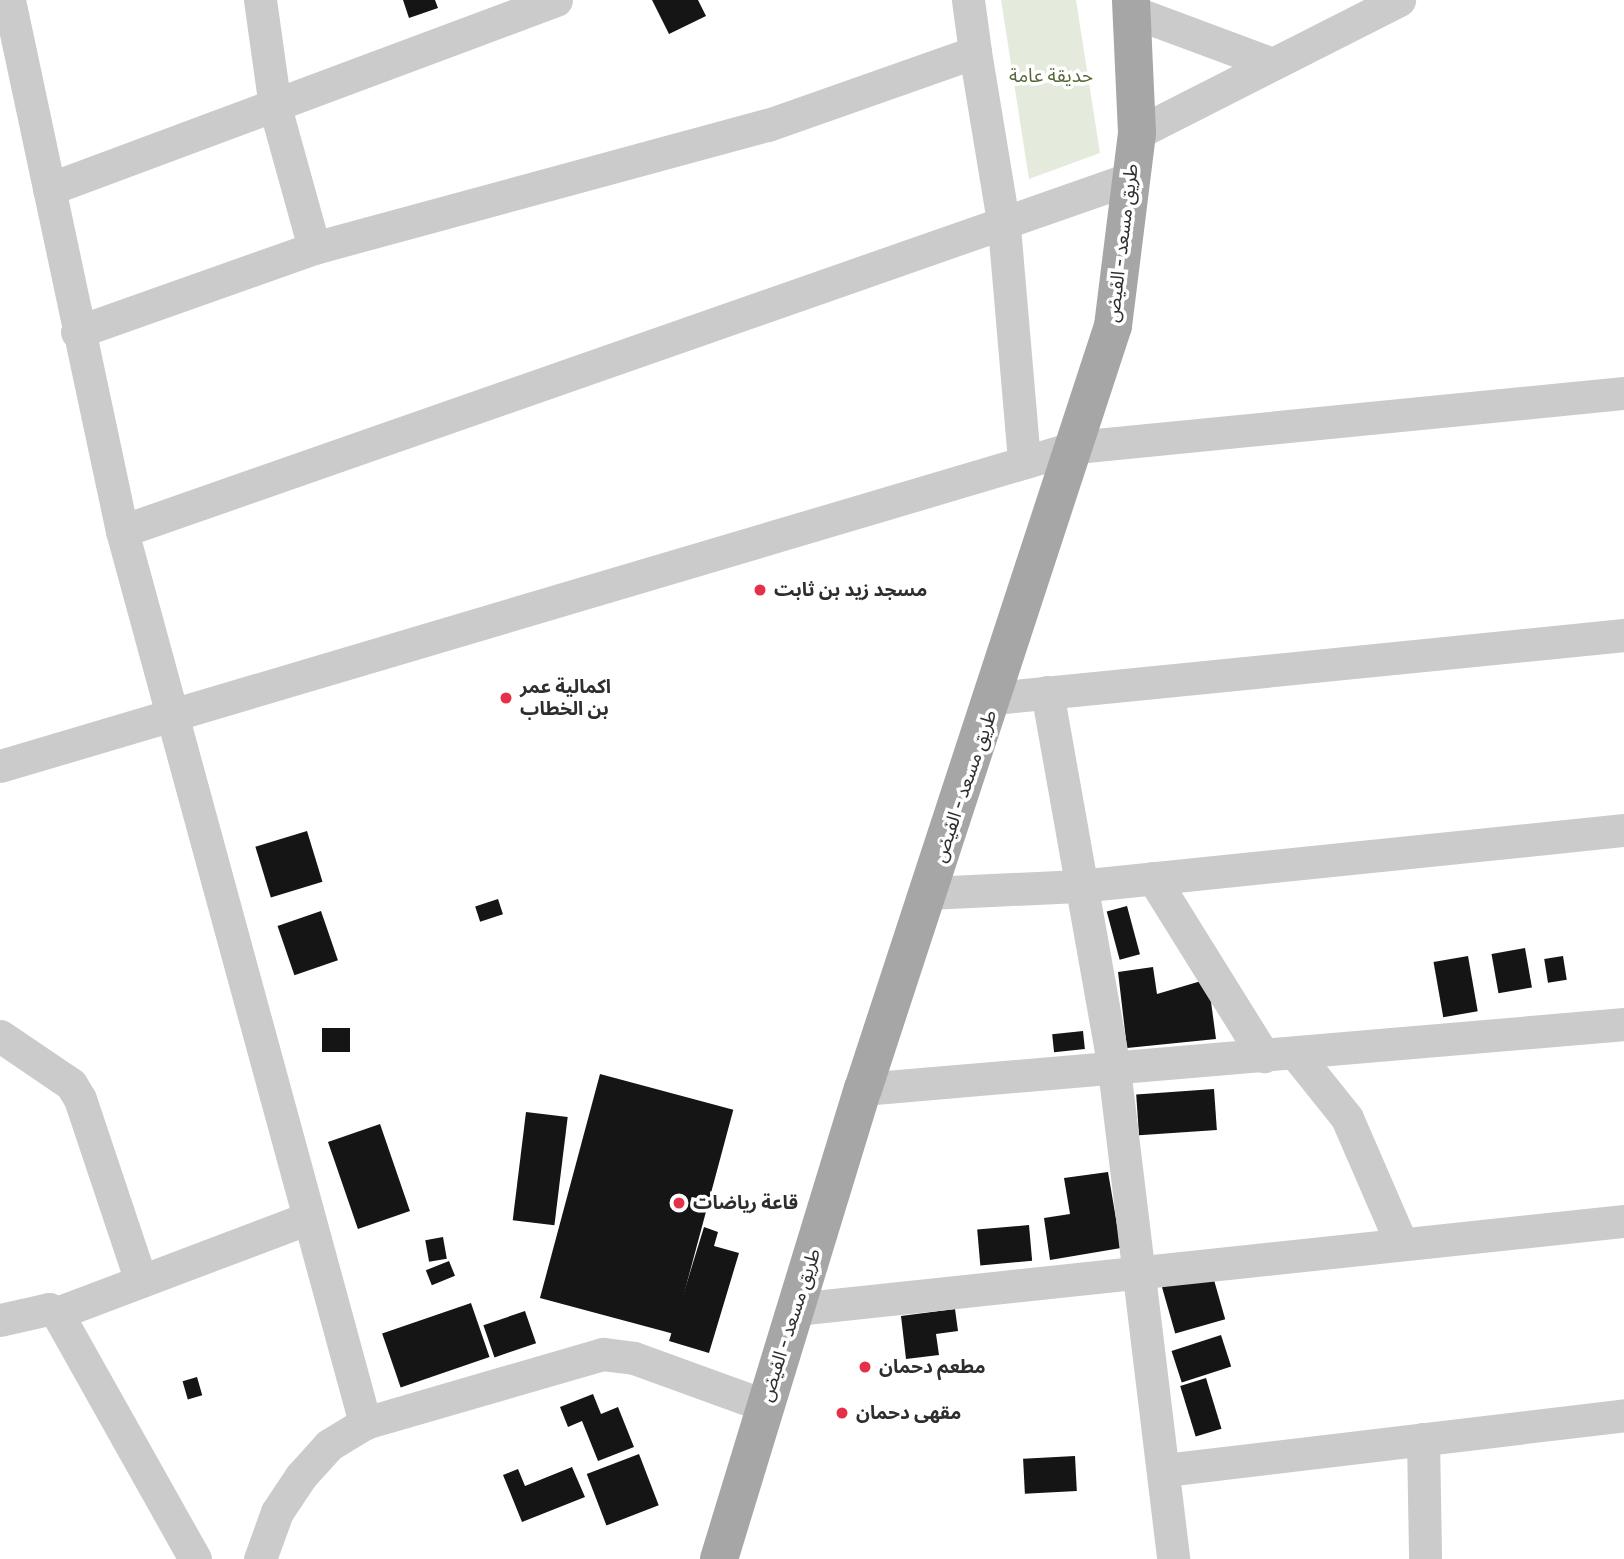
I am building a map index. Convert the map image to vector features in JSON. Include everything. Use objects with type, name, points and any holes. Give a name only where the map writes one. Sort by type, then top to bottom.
[{"type":"main road","name":"طريق مسعد - الفيض","points":[[719,1559],[863,1089],[995,698],[1113,326],[1129,179],[1137,133],[1132,6]]},
{"type":"street","points":[[9,0],[77,332],[122,531],[169,713],[365,1423]]},
{"type":"street","points":[[260,0],[275,107],[314,248]]},
{"type":"street","points":[[48,190],[556,0]]},
{"type":"street","points":[[968,0],[1004,227],[1024,462]]},
{"type":"street","points":[[1137,133],[1270,63],[1399,0]]},
{"type":"street","points":[[1132,6],[1270,63]]},
{"type":"street","points":[[77,332],[314,248],[768,125],[975,52]]},
{"type":"street","points":[[122,531],[1004,227],[1129,179]]},
{"type":"street","points":[[0,766],[169,713],[1076,447],[1624,393]]},
{"type":"street","points":[[995,698],[1624,635]]},
{"type":"street","points":[[1047,692],[1079,886],[1114,1069],[1143,1276],[1173,1559]]},
{"type":"street","points":[[929,893],[1079,886],[1624,830]]},
{"type":"street","points":[[1153,878],[1279,1054],[1347,1118],[1401,1243]]},
{"type":"street","points":[[863,1089],[1624,1024]]},
{"type":"street","points":[[0,1036],[71,1084],[79,1099],[141,1281]]},
{"type":"street","points":[[57,1313],[308,1218]]},
{"type":"street","points":[[796,1309],[1143,1276],[1401,1243],[1624,1221]]},
{"type":"street","points":[[0,1320],[49,1309],[57,1313],[195,1559]]},
{"type":"street","points":[[260,1559],[277,1512],[301,1476],[329,1445],[365,1423],[603,1354],[634,1358],[764,1405]]},
{"type":"street","points":[[1165,1470],[1624,1415]]},
{"type":"street","points":[[1423,1439],[1425,1559]]},
{"type":"green space","name":"حديقة عامة","points":[[1001,0],[1076,0],[1100,153],[1029,179]]},
{"type":"building","points":[[403,0],[435,0],[438,8],[409,18]]},
{"type":"building","points":[[652,0],[698,0],[706,16],[669,34]]},
{"type":"building","points":[[307,831],[322,882],[271,897],[255,847]]},
{"type":"building","points":[[498,899],[503,914],[480,922],[475,906]]},
{"type":"building","points":[[1127,906],[1140,954],[1120,960],[1107,911]]},
{"type":"building","points":[[321,911],[338,960],[294,975],[278,926]]},
{"type":"building","points":[[1525,948],[1532,987],[1498,993],[1492,954]]},
{"type":"building","points":[[1468,956],[1478,1011],[1443,1017],[1434,962]]},
{"type":"building","points":[[1563,956],[1567,980],[1548,983],[1544,959]]},
{"type":"building","points":[[1153,967],[1157,994],[1208,979],[1216,1039],[1127,1048],[1118,972]]},
{"type":"building","points":[[322,1028],[350,1028],[350,1052],[322,1052]]},
{"type":"building","points":[[1083,1031],[1085,1049],[1054,1052],[1052,1034]]},
{"type":"building","points":[[600,1074],[733,1110],[673,1334],[540,1298]]},
{"type":"building","points":[[1214,1089],[1217,1130],[1139,1135],[1136,1094]]},
{"type":"building","points":[[526,1112],[568,1117],[554,1225],[513,1220]]},
{"type":"building","points":[[380,1124],[410,1211],[358,1229],[328,1142]]},
{"type":"building","points":[[1108,1172],[1121,1248],[1050,1260],[1044,1218],[1070,1214],[1064,1178]]},
{"type":"building","points":[[1029,1225],[1032,1261],[980,1265],[977,1230]]},
{"type":"building","points":[[704,1227],[718,1232],[714,1246],[739,1253],[709,1353],[669,1341]]},
{"type":"building","points":[[443,1237],[447,1259],[429,1262],[425,1240]]},
{"type":"building","points":[[449,1261],[455,1276],[432,1285],[426,1270]]},
{"type":"building","points":[[1212,1273],[1225,1319],[1175,1333],[1162,1287]]},
{"type":"building","points":[[471,1303],[490,1357],[401,1387],[382,1334]]},
{"type":"building","points":[[955,1309],[958,1331],[936,1334],[939,1355],[906,1359],[901,1316]]},
{"type":"building","points":[[525,1311],[536,1343],[494,1357],[483,1325]]},
{"type":"building","points":[[1221,1335],[1231,1366],[1182,1382],[1172,1351]]},
{"type":"building","points":[[197,1377],[202,1395],[188,1399],[183,1381]]},
{"type":"building","points":[[1206,1378],[1221,1429],[1196,1437],[1180,1386]]},
{"type":"building","points":[[593,1394],[601,1414],[618,1407],[634,1447],[598,1461],[582,1421],[568,1427],[560,1407]]},
{"type":"building","points":[[639,1454],[659,1505],[606,1525],[587,1474]]},
{"type":"building","points":[[1075,1456],[1077,1491],[1025,1494],[1023,1459]]},
{"type":"building","points":[[572,1467],[585,1497],[522,1522],[503,1475],[518,1469],[525,1486]]},
{"type":"place","name":"مسجد زيد بن ثابت","points":[[760,590]]},
{"type":"place","name":"اكمالية عمر بن الخطاب","points":[[506,698]]},
{"type":"place","name":"قاعة رياضات","points":[[679,1203]]},
{"type":"place","name":"مطعم دحمان","points":[[865,1367]]},
{"type":"place","name":"مقهى دحمان","points":[[842,1413]]}]
